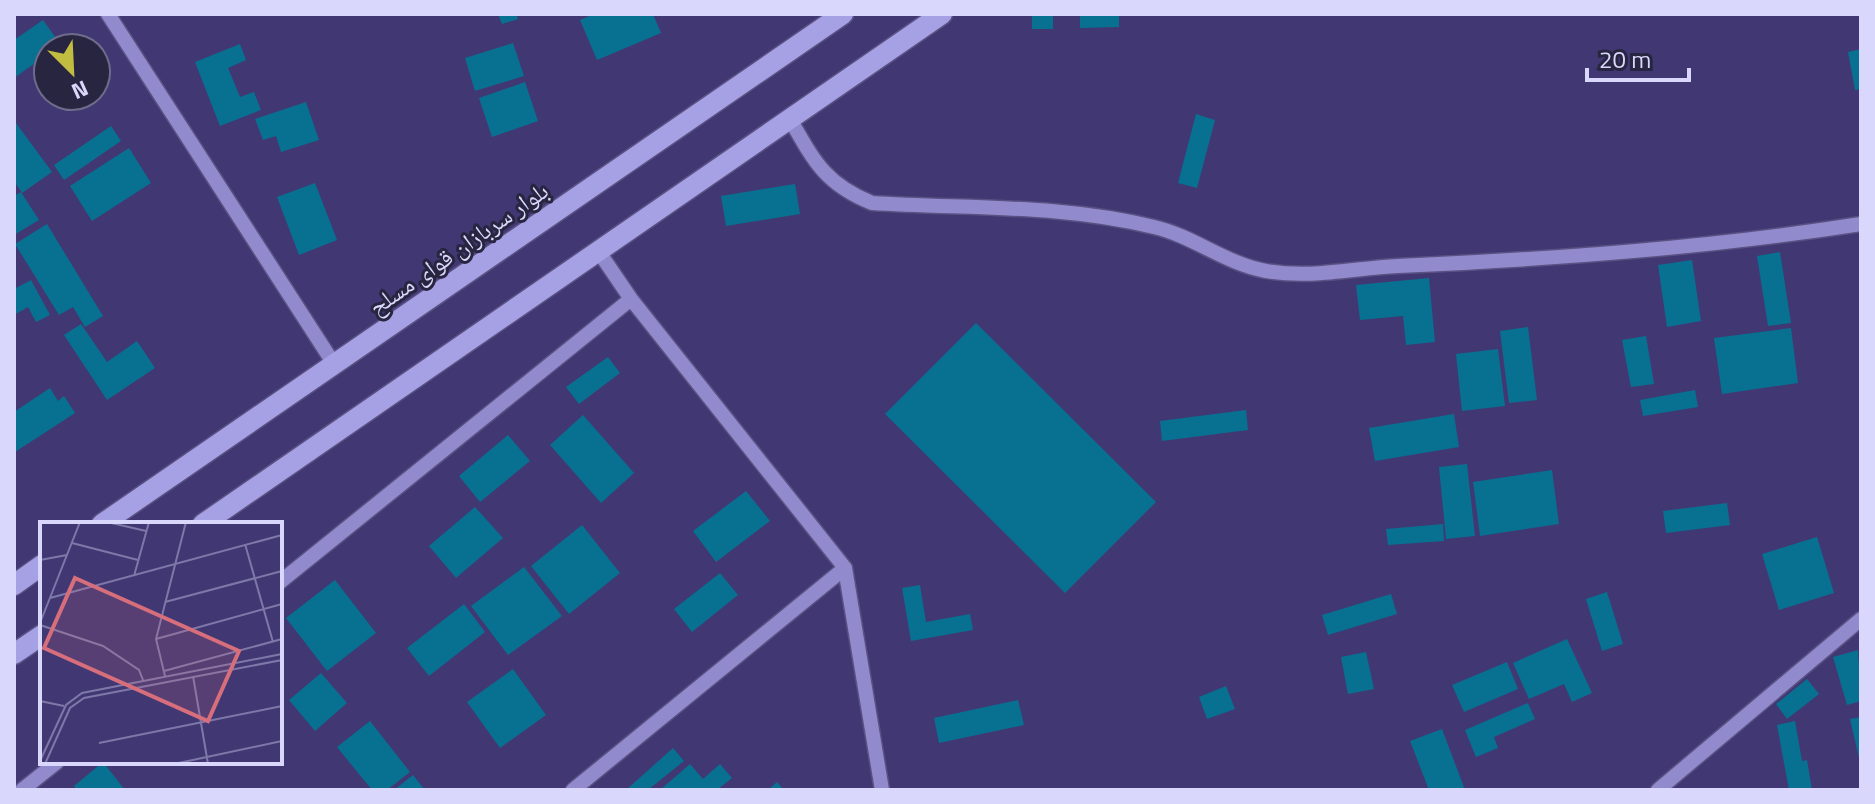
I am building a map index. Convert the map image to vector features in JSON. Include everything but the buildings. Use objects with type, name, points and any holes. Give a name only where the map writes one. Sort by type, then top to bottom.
[{"type":"main road","name":"بلوار سربازان قوای مسلح","points":[[105,522],[843,14]]},
{"type":"main road","points":[[206,522],[942,14]]},
{"type":"main road","points":[[14,585],[40,566]]},
{"type":"main road","points":[[14,654],[40,636]]},
{"type":"street","points":[[108,14],[334,364]]},
{"type":"street","points":[[790,119],[827,179],[848,194],[872,203],[1060,209],[1157,228],[1224,258],[1265,271],[1317,275],[1394,266],[1547,260],[1732,244],[1861,224]]},
{"type":"street","points":[[599,252],[631,299],[845,568],[882,790]]},
{"type":"street","points":[[282,580],[631,299]]},
{"type":"street","points":[[573,790],[845,568]]},
{"type":"street","points":[[1658,790],[1861,619]]},
{"type":"street","points":[[22,790],[54,764]]}]
